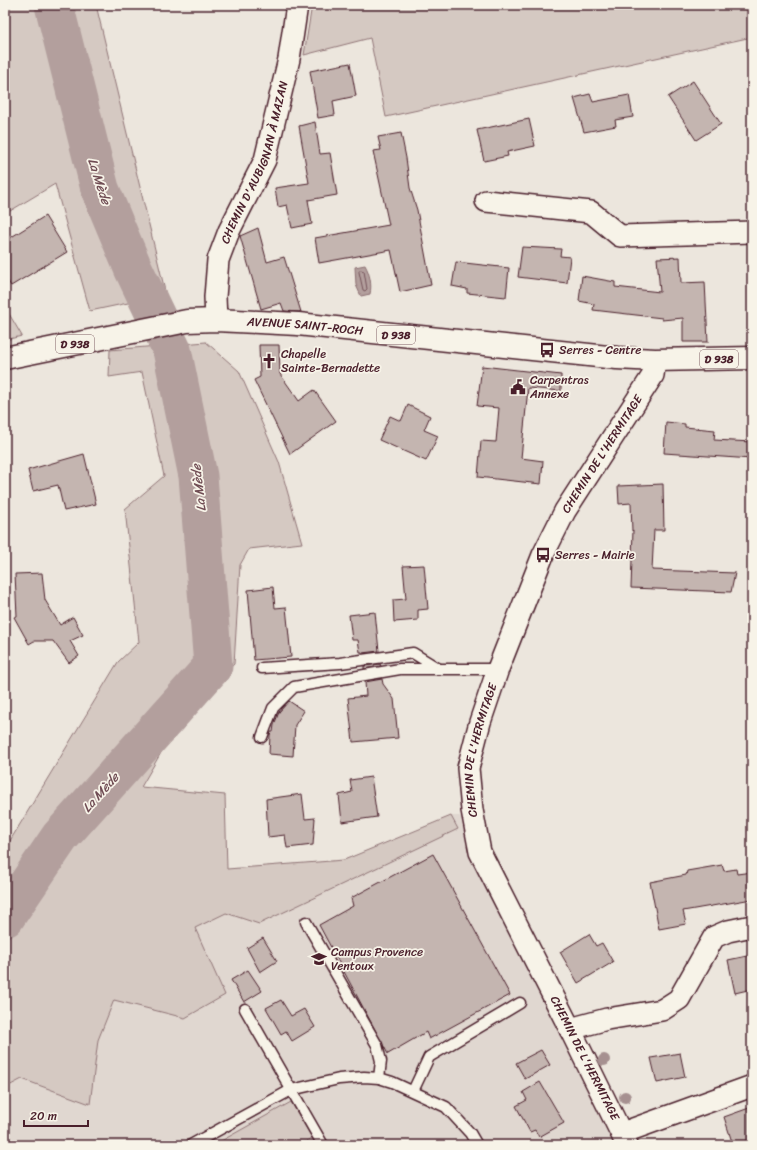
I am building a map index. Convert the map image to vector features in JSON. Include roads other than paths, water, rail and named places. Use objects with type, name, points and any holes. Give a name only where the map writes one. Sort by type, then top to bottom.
[{"type":"main road","name":"AVENUE SAINT-ROCH","points":[[5,358],[187,321],[216,320],[298,324],[655,360],[752,358]]},
{"type":"street","name":"CHEMIN D'AUBIGNAN À MAZAN","points":[[216,320],[215,297],[218,260],[229,231],[265,160],[289,58],[297,5]]},
{"type":"street","points":[[486,201],[591,212],[620,236],[752,232]]},
{"type":"street","name":"CHEMIN DE L'HERMITAGE","points":[[625,1139],[480,852],[472,810],[468,768],[480,722],[498,669],[540,562],[565,511],[653,375],[655,360]]},
{"type":"street","points":[[570,1029],[607,1019],[662,1010],[679,999],[714,937],[752,926]]},
{"type":"street","points":[[625,1139],[752,1086]]},
{"type":"lane","points":[[262,668],[340,663],[413,653],[439,669]]},
{"type":"lane","points":[[262,737],[273,708],[294,688],[400,669],[498,669]]},
{"type":"lane","points":[[306,922],[377,1045],[381,1061],[379,1078]]},
{"type":"lane","points":[[413,1091],[429,1058],[520,1003]]},
{"type":"lane","points":[[245,1009],[323,1145]]},
{"type":"lane","points":[[191,1145],[291,1090],[339,1079],[379,1078],[446,1106],[470,1133],[477,1145]]},
{"type":"water","points":[[365,265],[370,280],[371,291],[370,294],[361,296],[356,285],[355,267]]},
{"type":"waterway","name":"La Mède","points":[[5,918],[60,837],[213,666],[198,476],[172,350],[133,268],[100,189],[54,5]]},
{"type":"place","name":"Serres - Centre","points":[[547,350]]},
{"type":"place","name":"Chapelle Sainte-Bernadette","points":[[269,361]]},
{"type":"place","name":"Carpentras Annexe","points":[[518,387]]},
{"type":"place","name":"Serres - Mairie","points":[[543,555]]},
{"type":"place","name":"Campus Provence Ventoux","points":[[319,959]]}]
